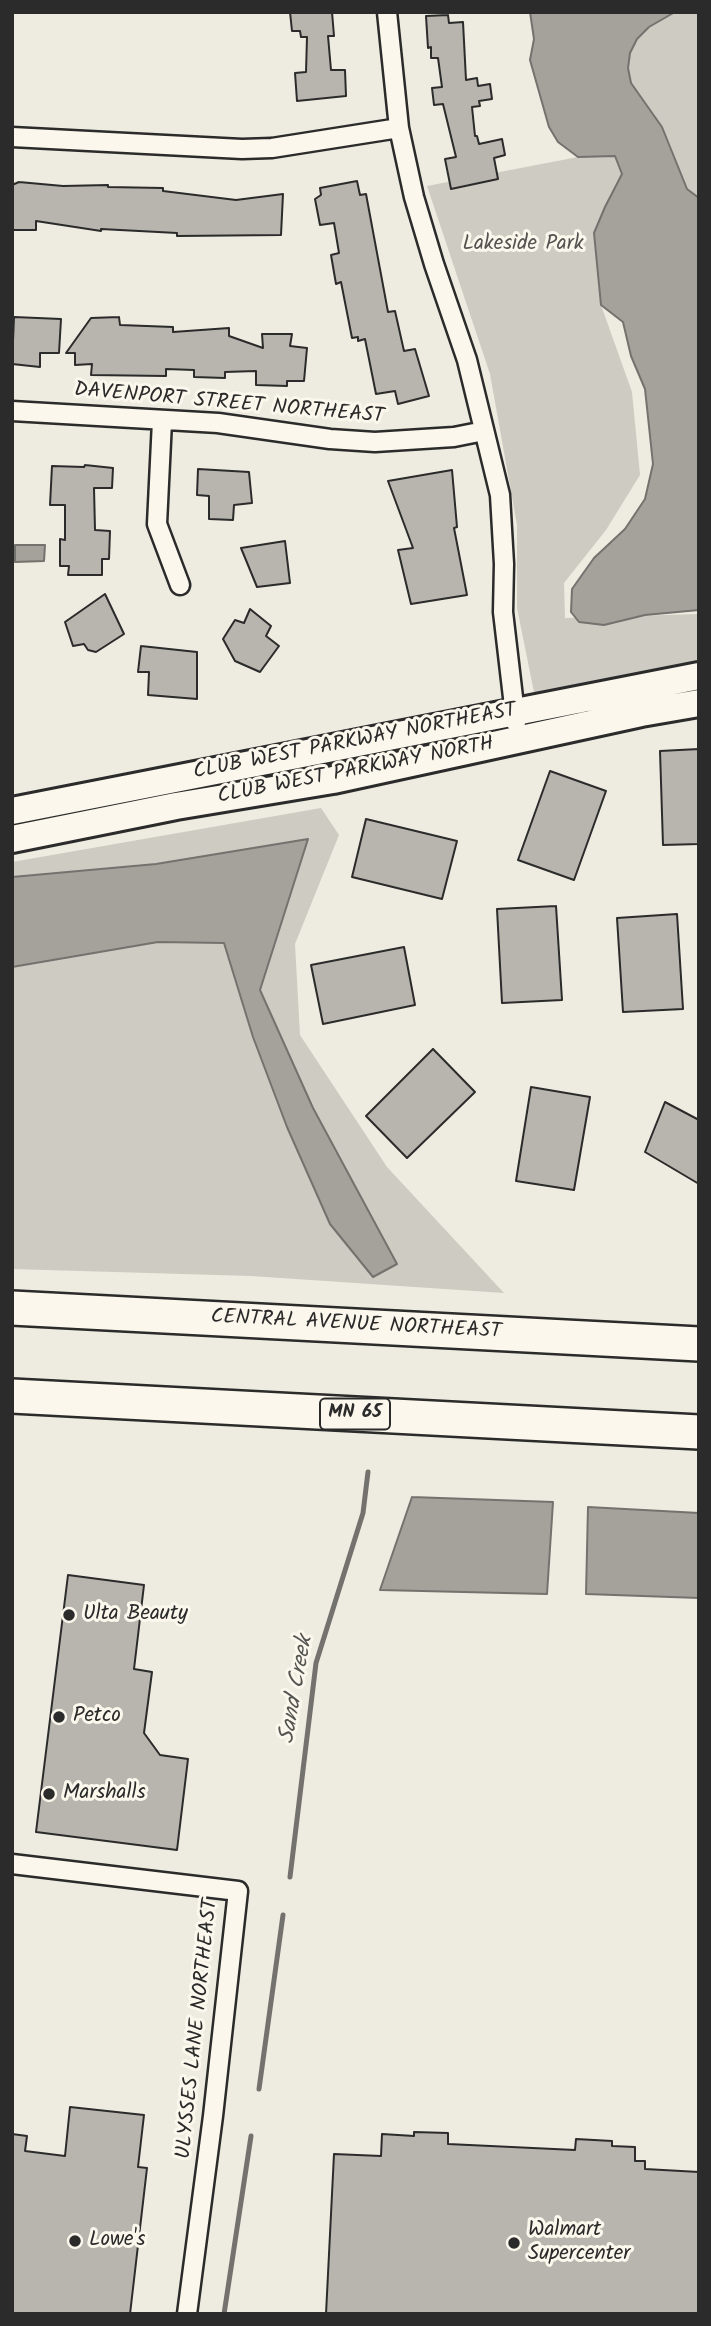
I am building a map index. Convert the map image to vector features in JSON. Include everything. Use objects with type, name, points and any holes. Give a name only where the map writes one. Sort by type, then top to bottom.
[{"type":"highway","name":"CENTRAL AVENUE NORTHEAST","points":[[12,1308],[699,1344]]},
{"type":"highway","name":"MN 65","points":[[12,1396],[699,1432]]},
{"type":"street","points":[[387,12],[399,128],[414,197],[467,360],[499,495],[504,564],[503,612],[518,741]]},
{"type":"street","points":[[12,137],[242,149],[272,148],[399,128]]},
{"type":"street","name":"DAVENPORT STREET NORTHEAST","points":[[12,411],[218,423],[330,439],[375,442],[454,437],[484,431]]},
{"type":"street","points":[[162,421],[157,524],[180,586]]},
{"type":"street","name":"CLUB WEST PARKWAY NORTHEAST","points":[[12,811],[699,676]]},
{"type":"street","name":"CLUB WEST PARKWAY NORTH","points":[[12,838],[176,806],[333,780],[641,713],[699,703]]},
{"type":"street","name":"ULYSSES LANE NORTHEAST","points":[[12,1864],[238,1891],[213,2116],[187,2314]]},
{"type":"green space","points":[[675,12],[699,12],[699,198],[687,189],[670,144],[654,114],[631,83],[628,68],[630,53],[637,39]]},
{"type":"green space","name":"Lakeside Park","points":[[615,156],[622,174],[595,233],[601,305],[632,392],[640,475],[606,530],[564,583],[565,618],[699,614],[699,663],[591,684],[537,707],[517,608],[517,525],[490,374],[427,186],[578,157]]},
{"type":"green space","points":[[321,808],[339,835],[295,944],[300,1035],[387,1167],[504,1293],[251,1276],[12,1269],[12,862]]},
{"type":"shaded area","points":[[530,12],[675,12],[649,27],[637,39],[630,53],[628,68],[631,83],[662,127],[687,189],[699,198],[699,610],[645,615],[604,625],[579,622],[571,612],[572,589],[594,558],[625,529],[645,499],[653,464],[645,389],[631,356],[623,322],[601,305],[594,233],[622,174],[615,156],[578,157],[558,142],[549,127],[530,60],[534,39]]},
{"type":"shaded area","points":[[15,545],[45,545],[44,561],[15,562]]},
{"type":"shaded area","points":[[308,839],[260,990],[313,1108],[397,1264],[373,1277],[330,1224],[287,1127],[253,1037],[224,943],[158,942],[12,967],[12,877],[156,864]]},
{"type":"shaded area","points":[[412,1497],[553,1502],[547,1594],[380,1590]]},
{"type":"shaded area","points":[[588,1507],[699,1513],[699,1598],[586,1594]]},
{"type":"building","points":[[290,12],[332,12],[334,36],[328,36],[331,70],[345,70],[346,96],[297,101],[295,73],[306,72],[307,37],[301,37],[300,31],[292,31]]},
{"type":"building","points":[[448,15],[449,23],[463,22],[466,80],[477,78],[478,86],[490,84],[492,99],[479,101],[480,106],[472,107],[475,136],[479,144],[502,139],[505,155],[494,158],[498,179],[451,189],[445,159],[456,157],[443,104],[434,105],[432,88],[442,87],[438,58],[431,58],[431,47],[428,48],[426,16]]},
{"type":"building","points":[[357,181],[360,195],[366,194],[388,312],[395,311],[404,351],[415,349],[429,396],[398,404],[395,391],[376,394],[365,339],[358,341],[358,337],[352,338],[341,282],[336,284],[331,255],[339,253],[334,223],[320,225],[315,199],[321,195],[320,188]]},
{"type":"building","points":[[19,182],[63,186],[163,188],[163,191],[236,200],[283,194],[281,235],[177,236],[177,233],[101,231],[36,221],[36,230],[12,230],[12,185]]},
{"type":"building","points":[[14,317],[61,319],[59,353],[40,353],[40,367],[12,364]]},
{"type":"building","points":[[119,317],[120,325],[173,327],[173,332],[229,328],[229,336],[263,348],[262,334],[292,334],[290,346],[307,348],[304,381],[287,381],[287,386],[256,385],[256,371],[225,372],[225,378],[194,377],[194,370],[166,369],[166,376],[91,375],[92,364],[75,365],[75,353],[66,353],[91,318]]},
{"type":"building","points":[[52,466],[113,468],[112,488],[94,488],[95,530],[110,531],[109,559],[102,559],[102,575],[68,575],[69,566],[60,566],[60,539],[65,540],[65,505],[50,505]]},
{"type":"building","points":[[198,469],[249,472],[252,503],[234,505],[233,520],[209,519],[209,496],[197,495]]},
{"type":"building","points":[[452,470],[457,527],[454,528],[467,595],[411,604],[398,550],[413,548],[388,481]]},
{"type":"building","points":[[285,541],[290,583],[257,587],[241,548]]},
{"type":"building","points":[[105,594],[124,634],[96,652],[88,650],[84,644],[73,646],[65,622]]},
{"type":"building","points":[[250,609],[271,626],[266,636],[279,646],[260,672],[235,661],[223,639],[235,620],[244,623]]},
{"type":"building","points":[[141,646],[197,652],[197,699],[148,695],[149,672],[138,672]]},
{"type":"building","points":[[699,749],[699,844],[663,845],[660,751]]},
{"type":"building","points":[[550,771],[606,791],[574,880],[518,860]]},
{"type":"building","points":[[366,819],[457,841],[442,899],[352,877]]},
{"type":"building","points":[[556,906],[562,1000],[502,1003],[497,909]]},
{"type":"building","points":[[677,914],[683,1009],[623,1012],[617,918]]},
{"type":"building","points":[[404,947],[415,1005],[323,1024],[311,965]]},
{"type":"building","points":[[433,1049],[475,1092],[407,1158],[366,1116]]},
{"type":"building","points":[[531,1087],[590,1097],[574,1190],[516,1181]]},
{"type":"building","points":[[665,1102],[699,1120],[699,1184],[645,1152]]},
{"type":"building","points":[[68,1575],[144,1585],[134,1669],[152,1672],[144,1733],[160,1755],[188,1759],[177,1850],[36,1832]]},
{"type":"building","name":"Lowe's","points":[[70,2107],[144,2115],[138,2167],[147,2168],[130,2314],[12,2314],[12,2134],[27,2136],[25,2151],[65,2156]]},
{"type":"building","name":"Walmart Supercenter","points":[[414,2132],[448,2133],[448,2144],[575,2150],[576,2139],[612,2141],[612,2146],[635,2147],[635,2161],[645,2161],[645,2169],[699,2172],[699,2314],[326,2314],[334,2154],[381,2156],[382,2134],[414,2136]]},
{"type":"waterway","name":"Sand Creek","points":[[290,1877],[316,1663],[363,1513],[368,1472]]},
{"type":"waterway","name":"Sand Creek","points":[[259,2089],[283,1915]]},
{"type":"waterway","name":"Sand Creek","points":[[224,2314],[251,2136]]},
{"type":"place","name":"Ulta Beauty","points":[[69,1615]]},
{"type":"place","name":"Petco","points":[[59,1717]]},
{"type":"place","name":"Marshalls","points":[[49,1794]]},
{"type":"place","name":"Lowe's","points":[[75,2241]]},
{"type":"place","name":"Walmart Supercenter","points":[[514,2243]]}]
